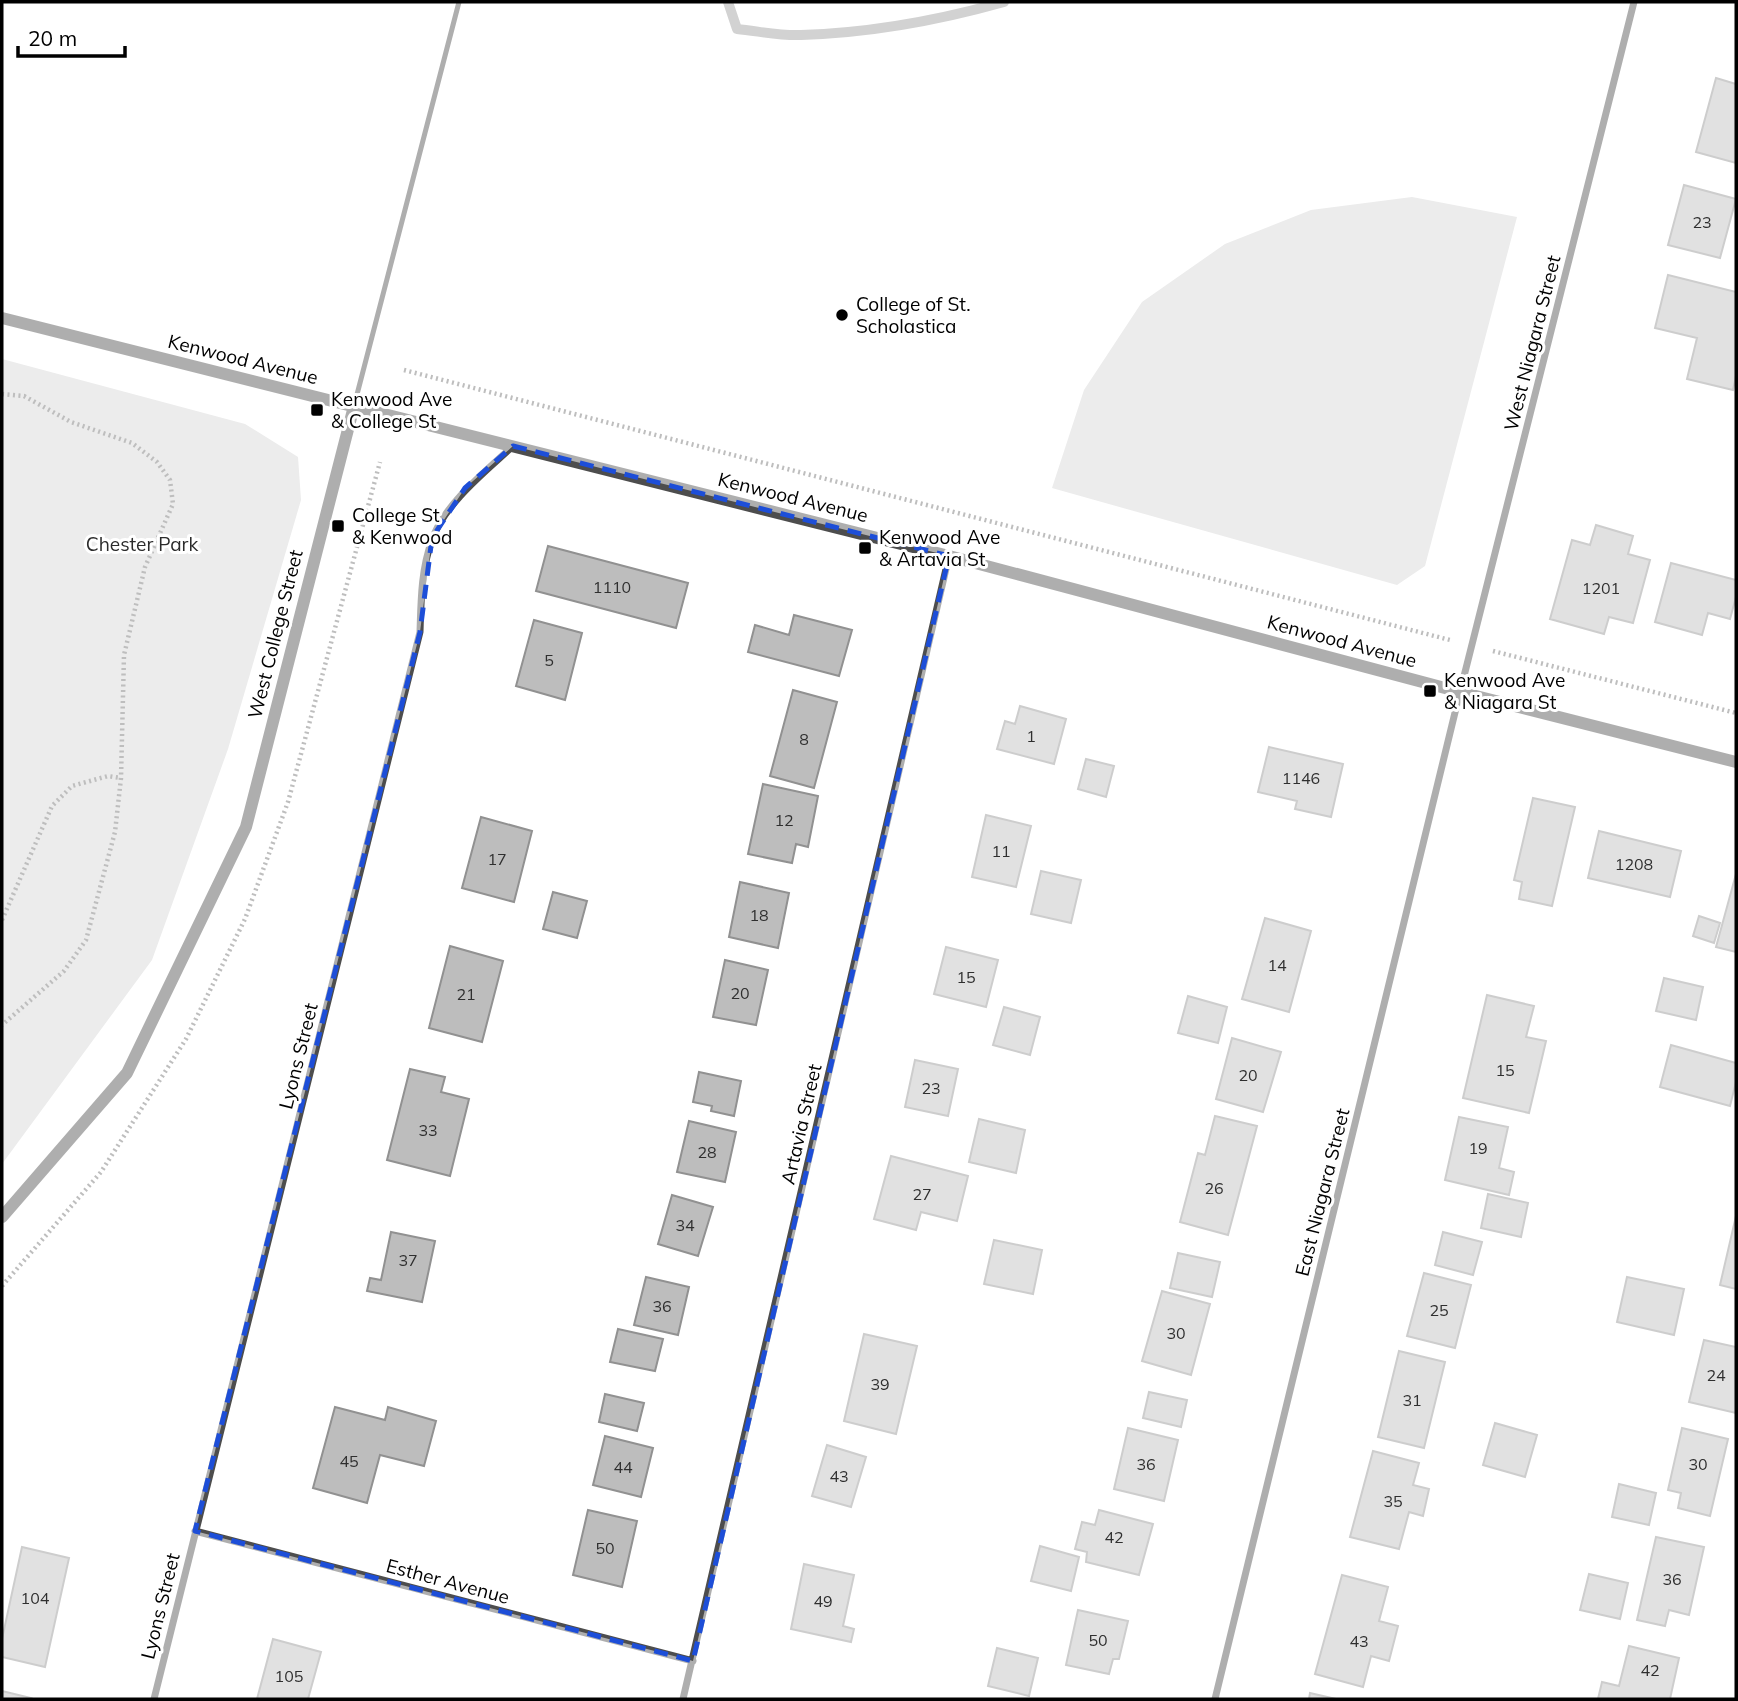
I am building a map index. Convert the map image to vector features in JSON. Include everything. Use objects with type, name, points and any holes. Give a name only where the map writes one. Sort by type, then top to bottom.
[{"type":"street","name":"West Niagara Street","points":[[1460,692],[1634,2]]},
{"type":"street","name":"Kenwood Avenue","points":[[2,318],[949,556],[1460,692],[1736,762]]},
{"type":"street","name":"West College Street","points":[[2,1217],[127,1073],[246,827],[355,406]]},
{"type":"street","name":"Lyons Street","points":[[154,1699],[420,632],[422,584],[432,538],[466,488],[513,446]]},
{"type":"street","name":"Artavia Street","points":[[683,1699],[949,556]]},
{"type":"street","name":"East Niagara Street","points":[[1215,1699],[1460,692]]},
{"type":"street","name":"Esther Avenue","points":[[195,1531],[693,1661]]},
{"type":"lane","name":"West College Street","points":[[355,406],[458,2]]},
{"type":"path","points":[[404,370],[1736,713]]},
{"type":"path","points":[[2,394],[24,396],[71,422],[132,443],[157,462],[170,480],[173,504],[145,566],[124,655],[121,778],[115,832],[86,940],[64,971],[2,1025]]},
{"type":"path","points":[[2,920],[52,806],[72,786],[108,776],[121,778]]},
{"type":"highlighted area","points":[[513,446],[949,556],[693,1661],[195,1531],[420,632],[432,538],[465,488]]},
{"type":"green space","points":[[1412,197],[1517,217],[1425,566],[1397,585],[1052,488],[1084,390],[1142,302],[1225,244],[1311,210]]},
{"type":"green space","name":"Chester Park","points":[[2,359],[245,424],[298,457],[301,500],[228,749],[152,960],[2,1164]]},
{"type":"building","points":[[1716,78],[1736,84],[1736,163],[1696,152]]},
{"type":"building","points":[[1684,185],[1736,199],[1720,258],[1668,245]]},
{"type":"building","points":[[1668,275],[1736,292],[1736,376],[1733,390],[1687,379],[1697,338],[1655,328]]},
{"type":"building","points":[[1596,525],[1633,536],[1628,554],[1650,560],[1633,623],[1609,617],[1604,634],[1550,619],[1572,540],[1590,545]]},
{"type":"building","points":[[548,546],[688,583],[676,628],[536,591]]},
{"type":"building","points":[[1671,563],[1736,580],[1736,597],[1730,619],[1708,613],[1702,635],[1655,622]]},
{"type":"building","points":[[794,615],[852,630],[839,676],[748,652],[755,625],[789,635]]},
{"type":"building","points":[[534,620],[582,633],[565,700],[516,686]]},
{"type":"building","points":[[793,690],[837,702],[814,788],[770,776]]},
{"type":"building","points":[[1020,706],[1066,719],[1054,764],[997,749],[1005,721],[1015,724]]},
{"type":"building","points":[[1269,747],[1343,764],[1331,817],[1295,809],[1297,801],[1258,792]]},
{"type":"building","points":[[1086,759],[1114,766],[1106,797],[1078,789]]},
{"type":"building","points":[[763,784],[818,796],[808,847],[796,844],[792,863],[748,854]]},
{"type":"building","points":[[1533,798],[1575,807],[1552,906],[1519,899],[1522,882],[1514,880]]},
{"type":"building","points":[[986,815],[1031,826],[1016,887],[972,877]]},
{"type":"building","points":[[481,817],[532,831],[514,902],[462,888]]},
{"type":"building","points":[[1599,831],[1681,851],[1670,897],[1588,878]]},
{"type":"building","points":[[1041,871],[1081,880],[1071,923],[1031,914]]},
{"type":"building","points":[[1736,874],[1736,952],[1716,947]]},
{"type":"building","points":[[740,882],[789,893],[778,948],[729,937]]},
{"type":"building","points":[[553,892],[587,901],[577,938],[543,929]]},
{"type":"building","points":[[1699,916],[1720,923],[1714,943],[1693,936]]},
{"type":"building","points":[[1265,918],[1311,931],[1289,1012],[1242,999]]},
{"type":"building","points":[[450,946],[503,961],[482,1042],[429,1028]]},
{"type":"building","points":[[946,947],[998,960],[986,1007],[934,994]]},
{"type":"building","points":[[725,960],[768,970],[756,1025],[713,1017]]},
{"type":"building","points":[[1664,978],[1703,987],[1696,1020],[1656,1011]]},
{"type":"building","points":[[1487,995],[1534,1006],[1526,1037],[1546,1041],[1529,1113],[1463,1098]]},
{"type":"building","points":[[1188,996],[1227,1007],[1218,1043],[1178,1033]]},
{"type":"building","points":[[1004,1007],[1040,1017],[1030,1055],[993,1045]]},
{"type":"building","points":[[1232,1038],[1281,1052],[1263,1112],[1216,1099]]},
{"type":"building","points":[[1671,1045],[1736,1063],[1736,1082],[1730,1106],[1660,1087]]},
{"type":"building","points":[[915,1060],[958,1069],[948,1116],[905,1107]]},
{"type":"building","points":[[410,1069],[445,1077],[441,1092],[469,1099],[450,1176],[387,1160]]},
{"type":"building","points":[[699,1072],[741,1081],[734,1116],[711,1111],[712,1106],[693,1102]]},
{"type":"building","points":[[1215,1116],[1257,1126],[1228,1235],[1180,1222],[1198,1153],[1205,1155]]},
{"type":"building","points":[[1459,1117],[1508,1127],[1499,1168],[1514,1172],[1509,1195],[1445,1180]]},
{"type":"building","points":[[979,1119],[1025,1130],[1016,1173],[969,1162]]},
{"type":"building","points":[[689,1121],[736,1132],[725,1182],[677,1172]]},
{"type":"building","points":[[891,1156],[968,1176],[957,1221],[921,1212],[916,1230],[874,1219]]},
{"type":"building","points":[[1488,1194],[1528,1203],[1521,1237],[1481,1228]]},
{"type":"building","points":[[672,1195],[713,1207],[698,1256],[658,1244]]},
{"type":"building","points":[[1736,1216],[1736,1289],[1720,1285]]},
{"type":"building","points":[[391,1232],[435,1241],[422,1302],[367,1291],[370,1278],[381,1280]]},
{"type":"building","points":[[1443,1232],[1482,1242],[1473,1275],[1435,1265]]},
{"type":"building","points":[[994,1240],[1042,1250],[1033,1294],[984,1284]]},
{"type":"building","points":[[1178,1253],[1220,1262],[1212,1297],[1170,1288]]},
{"type":"building","points":[[1424,1273],[1471,1285],[1455,1348],[1407,1336]]},
{"type":"building","points":[[646,1277],[689,1287],[678,1335],[634,1325]]},
{"type":"building","points":[[1627,1277],[1684,1289],[1674,1335],[1617,1322]]},
{"type":"building","points":[[1162,1291],[1210,1304],[1191,1375],[1142,1361]]},
{"type":"building","points":[[618,1329],[663,1339],[655,1371],[610,1362]]},
{"type":"building","points":[[864,1334],[917,1346],[896,1434],[844,1421]]},
{"type":"building","points":[[1704,1340],[1736,1347],[1736,1413],[1689,1402]]},
{"type":"building","points":[[1399,1351],[1445,1362],[1424,1448],[1378,1437]]},
{"type":"building","points":[[1149,1392],[1187,1400],[1181,1427],[1143,1418]]},
{"type":"building","points":[[605,1394],[644,1403],[637,1431],[599,1422]]},
{"type":"building","points":[[335,1407],[385,1420],[388,1407],[436,1421],[424,1466],[380,1455],[367,1503],[313,1488]]},
{"type":"building","points":[[1495,1423],[1537,1435],[1525,1477],[1483,1465]]},
{"type":"building","points":[[1128,1428],[1178,1440],[1164,1501],[1114,1489]]},
{"type":"building","points":[[1682,1428],[1728,1439],[1710,1516],[1678,1508],[1681,1493],[1668,1490]]},
{"type":"building","points":[[605,1436],[653,1448],[641,1497],[593,1485]]},
{"type":"building","points":[[827,1445],[866,1457],[851,1507],[812,1496]]},
{"type":"building","points":[[1373,1451],[1419,1463],[1413,1485],[1429,1489],[1423,1516],[1409,1512],[1399,1549],[1350,1537]]},
{"type":"building","points":[[1619,1484],[1656,1493],[1649,1525],[1612,1517]]},
{"type":"building","points":[[588,1510],[637,1521],[622,1587],[573,1575]]},
{"type":"building","points":[[1099,1510],[1153,1524],[1139,1575],[1086,1562],[1087,1552],[1075,1549],[1082,1522],[1095,1525]]},
{"type":"building","points":[[1656,1537],[1704,1547],[1689,1615],[1669,1610],[1665,1626],[1637,1620]]},
{"type":"building","points":[[1040,1546],[1079,1557],[1071,1591],[1031,1581]]},
{"type":"building","points":[[22,1547],[69,1558],[45,1667],[2,1657],[2,1639]]},
{"type":"building","points":[[804,1564],[854,1575],[843,1626],[854,1629],[851,1642],[791,1629]]},
{"type":"building","points":[[1589,1574],[1628,1583],[1620,1619],[1580,1610]]},
{"type":"building","points":[[1342,1575],[1388,1587],[1379,1621],[1398,1626],[1389,1661],[1371,1656],[1363,1687],[1315,1674]]},
{"type":"building","points":[[1078,1610],[1128,1621],[1119,1659],[1113,1659],[1109,1674],[1066,1665]]},
{"type":"building","points":[[273,1639],[321,1652],[308,1699],[257,1699]]},
{"type":"building","points":[[1629,1646],[1679,1658],[1670,1699],[1598,1699],[1602,1682],[1619,1686]]},
{"type":"building","points":[[997,1648],[1038,1658],[1029,1696],[988,1686]]},
{"type":"building","points":[[2,1691],[31,1698],[2,1699]]},
{"type":"building","points":[[1310,1693],[1336,1699],[1309,1699]]},
{"type":"waterway","points":[[728,2],[737,29],[793,35],[852,32],[904,24],[1004,2]]},
{"type":"place","name":"College of St. Scholastica","points":[[842,315]]},
{"type":"place","name":"Kenwood Ave & College St","points":[[317,410]]},
{"type":"place","name":"College St & Kenwood","points":[[338,526]]},
{"type":"place","name":"Kenwood Ave & Artavia St","points":[[865,548]]},
{"type":"place","name":"Kenwood Ave & Niagara St","points":[[1430,691]]}]
